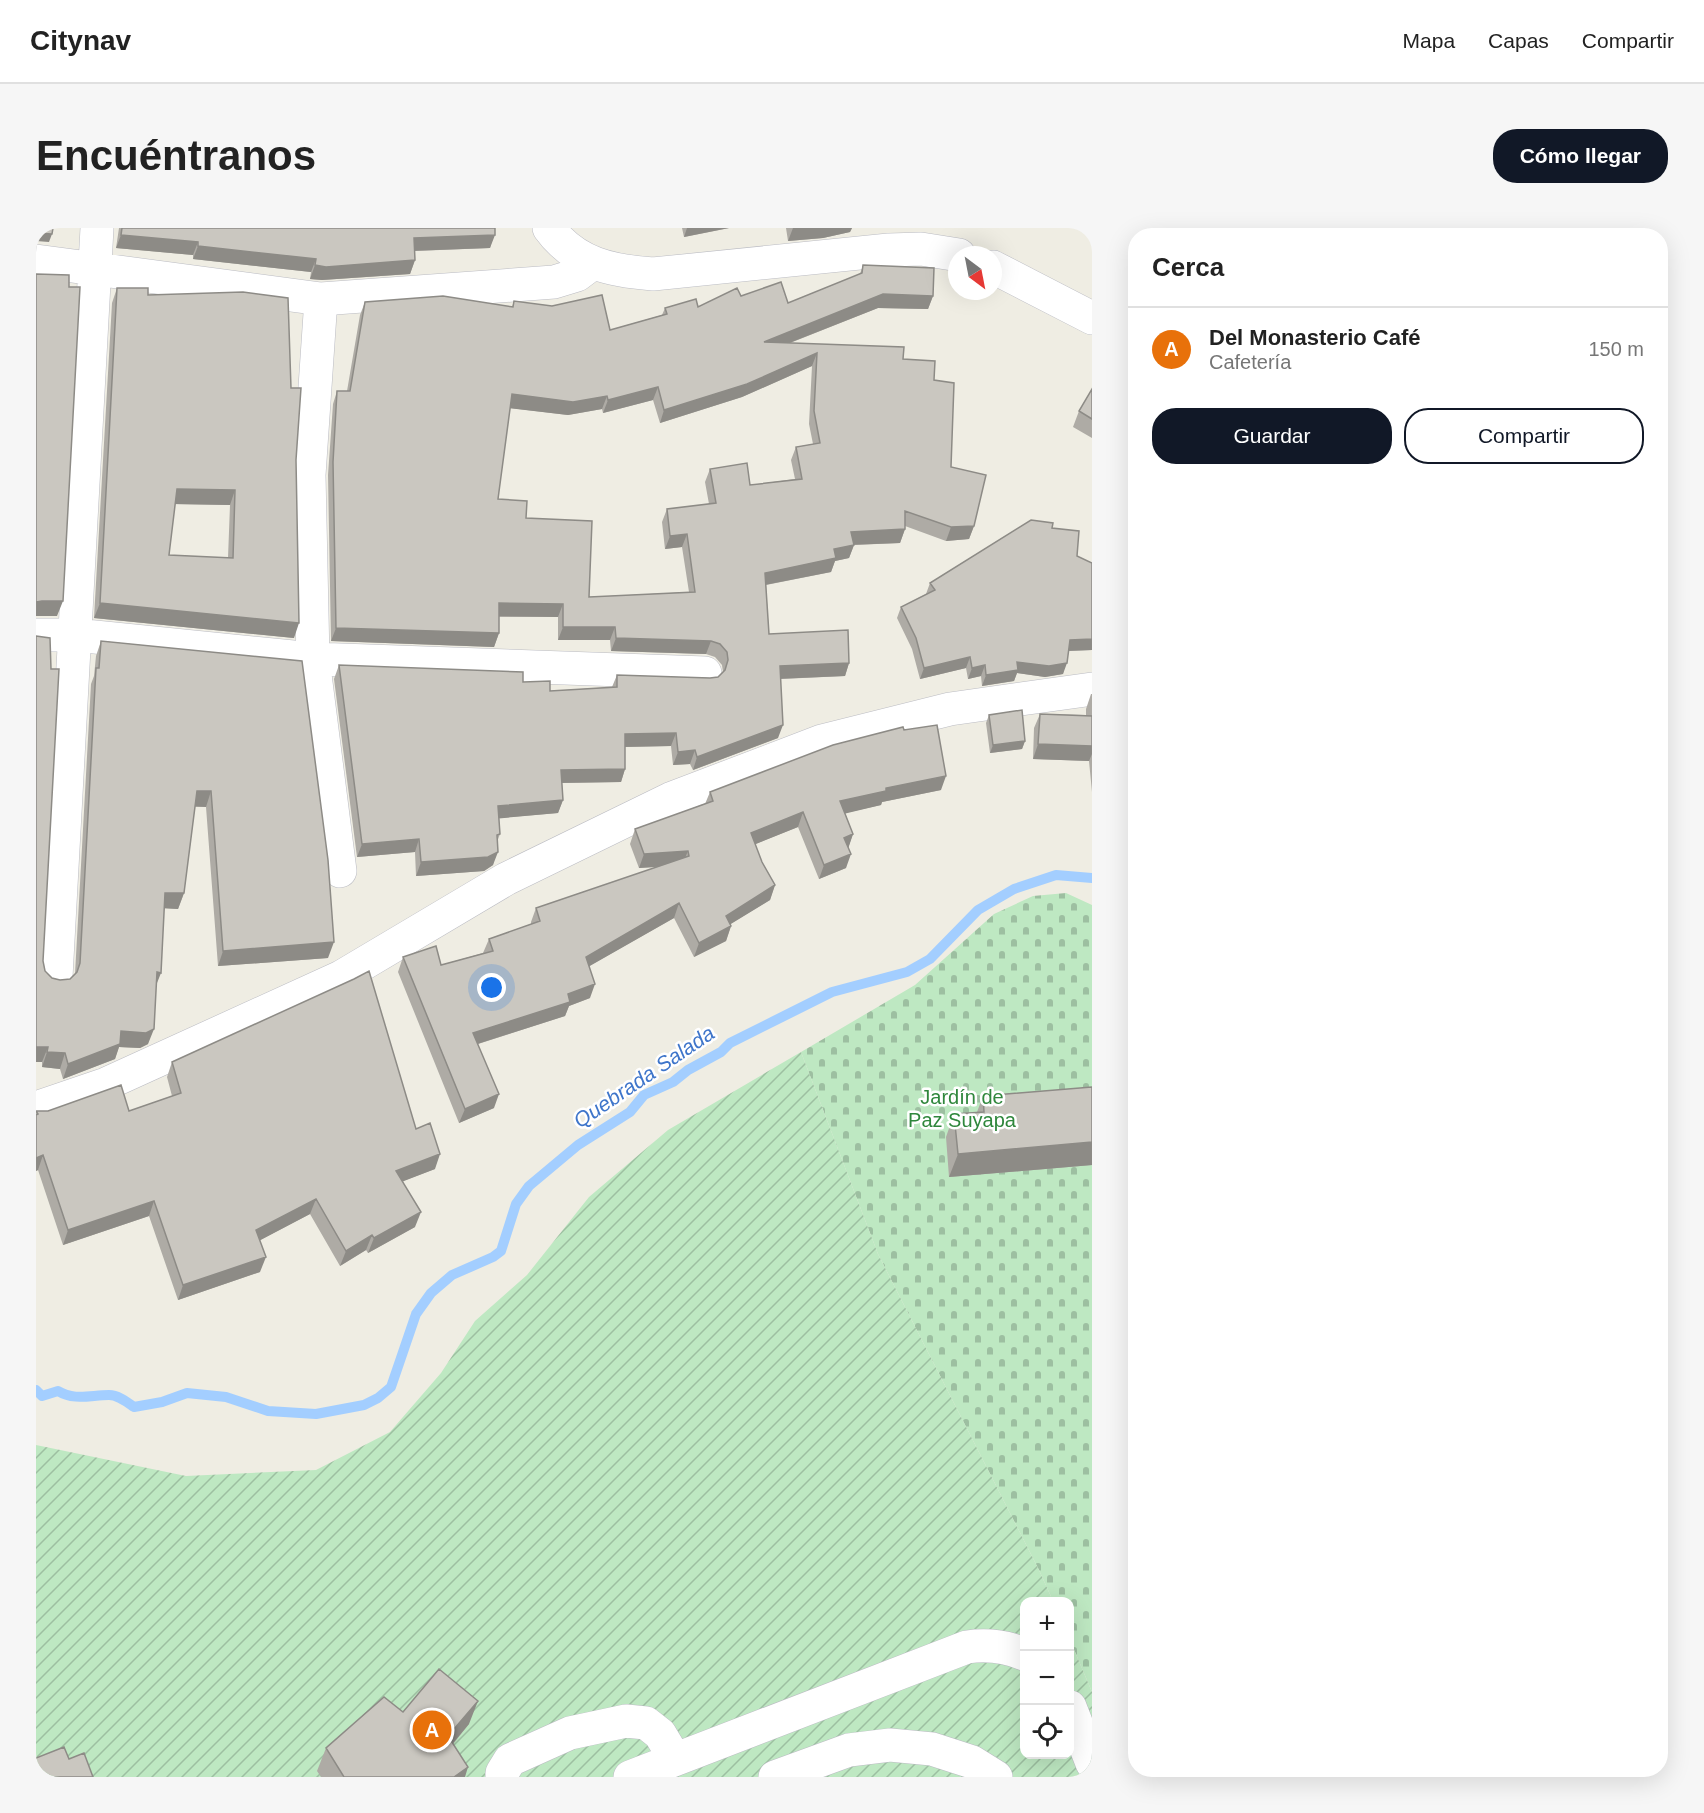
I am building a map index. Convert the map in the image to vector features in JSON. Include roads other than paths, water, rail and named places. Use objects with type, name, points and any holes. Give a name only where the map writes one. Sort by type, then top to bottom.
[{"type":"street","points":[[56,976],[97,228]]},
{"type":"street","points":[[549,228],[572,251],[593,263],[618,271],[653,274],[889,250],[921,249],[948,253]]},
{"type":"street","points":[[36,261],[321,299],[554,282],[577,275],[593,263]]},
{"type":"street","points":[[1002,272],[1092,318]]},
{"type":"street","points":[[321,299],[309,475],[313,659],[340,872]]},
{"type":"street","points":[[36,634],[75,635],[313,659],[705,672]]},
{"type":"street","points":[[36,1108],[106,1084],[341,977],[506,879],[670,799],[822,741],[950,709],[1092,689]]},
{"type":"street","points":[[630,1777],[967,1647],[986,1644],[1020,1653]]},
{"type":"street","points":[[1074,1717],[1092,1763]]},
{"type":"street","points":[[502,1777],[510,1760],[570,1733],[626,1720],[646,1723],[660,1734],[675,1759]]},
{"type":"street","points":[[775,1777],[849,1750],[890,1745],[932,1749],[972,1762],[996,1777]]},
{"type":"waterway","name":"Quebrada Salada","points":[[36,1390],[42,1396],[58,1391],[76,1397],[112,1395],[134,1407],[162,1402],[187,1393],[226,1397],[268,1411],[316,1414],[364,1405],[378,1398],[391,1387],[416,1314],[431,1293],[452,1275],[493,1257],[501,1251],[516,1204],[529,1186],[578,1145],[630,1112],[644,1095],[673,1082],[688,1070],[721,1052],[730,1043],[832,992],[907,972],[930,959],[978,910],[1014,889],[1056,875],[1092,878]]},
{"type":"place","name":"Del Monasterio Café","points":[[432,1730]]},
{"type":"park label","name":"Jardín de Paz Suyapa","points":[[962,1108]]}]
